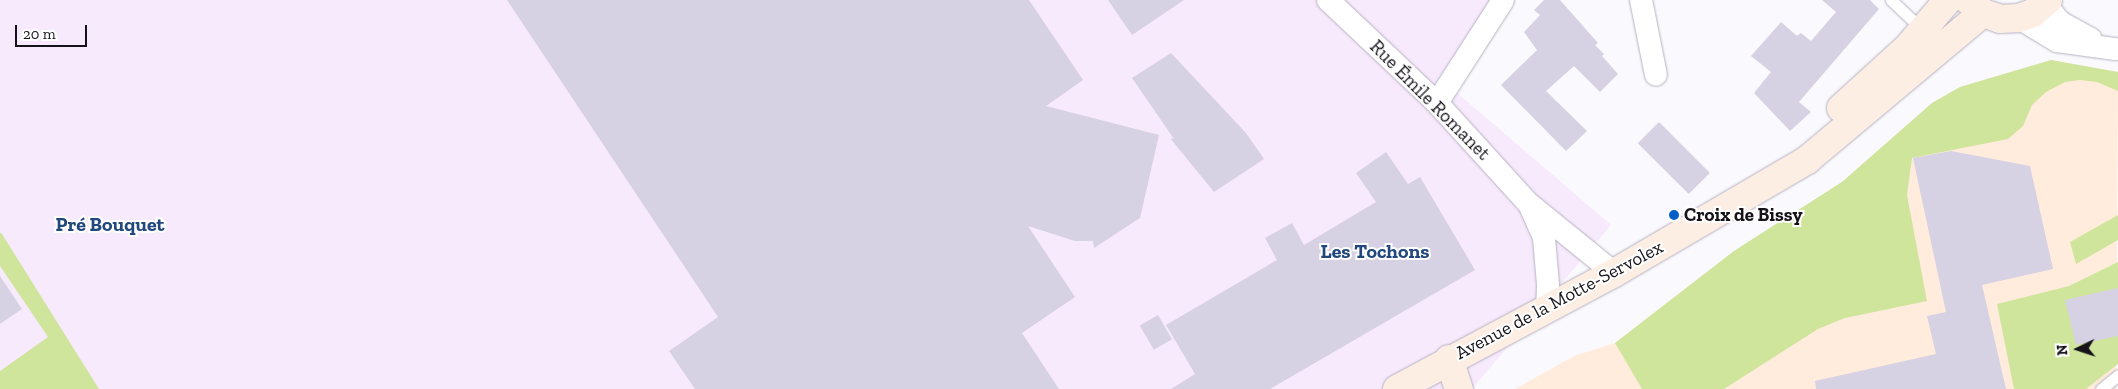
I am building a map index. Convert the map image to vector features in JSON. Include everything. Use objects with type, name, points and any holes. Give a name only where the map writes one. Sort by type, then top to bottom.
[{"type":"main road","name":"Avenue de la Motte-Servolex","points":[[1932,39],[1948,0]]},
{"type":"main road","points":[[1976,7],[2000,19],[2019,18],[2046,2]]},
{"type":"main road","name":"Avenue de la Motte-Servolex","points":[[1397,389],[1449,359],[1614,273],[1807,160],[1932,39],[1976,7]]},
{"type":"main road","points":[[1449,359],[1459,389]]},
{"type":"street","name":"Rue Émile Romanet","points":[[1328,0],[1437,103],[1528,203],[1614,273]]},
{"type":"street","points":[[1437,103],[1504,0]]},
{"type":"street","points":[[1641,0],[1656,75]]},
{"type":"street","points":[[2046,2],[2070,29],[2116,50]]},
{"type":"street","points":[[2019,18],[2057,41],[2116,50]]},
{"type":"street","name":"Rue Émile Romanet","points":[[1528,203],[1544,238],[1547,309]]},
{"type":"lane","points":[[1891,0],[1932,39]]},
{"type":"lane","points":[[2100,389],[2118,376]]},
{"type":"shaded area","points":[[0,0],[1512,0],[1455,91],[1611,225],[1472,389],[0,389]]},
{"type":"shaded area","points":[[2051,60],[2118,72],[2116,389],[1515,389],[1574,356],[1615,343],[1734,251],[1842,182],[1932,103],[1960,87]]},
{"type":"green space","points":[[2051,60],[2118,72],[2118,91],[2097,82],[2080,80],[2065,82],[2046,92],[2032,105],[2023,126],[2008,139],[1912,158],[1907,195],[1927,301],[1845,318],[1818,329],[1724,389],[1642,389],[1615,343],[1734,251],[1842,182],[1932,103],[1960,87]]},
{"type":"green space","points":[[2118,215],[2118,240],[2076,264],[2070,242]]},
{"type":"green space","points":[[0,232],[99,389],[0,389],[0,371],[48,337],[0,266]]},
{"type":"green space","points":[[2118,262],[2118,364],[2086,389],[2014,389],[1997,304],[2069,286]]},
{"type":"building","points":[[507,0],[1029,0],[1083,80],[1046,106],[1159,135],[1140,218],[1094,248],[1093,241],[1075,241],[1028,226],[1075,297],[1022,333],[1059,389],[695,389],[669,351],[718,317]]},
{"type":"building","points":[[1108,0],[1184,0],[1132,35]]},
{"type":"building","points":[[1544,0],[1560,0],[1598,43],[1595,45],[1604,54],[1602,56],[1618,74],[1600,92],[1574,66],[1546,91],[1587,131],[1566,151],[1501,85],[1537,50],[1524,32],[1540,15],[1534,10]]},
{"type":"building","points":[[1822,0],[1870,0],[1879,9],[1799,102],[1811,112],[1790,131],[1754,93],[1771,72],[1751,56],[1781,22],[1797,36],[1801,33],[1811,41],[1836,12]]},
{"type":"building","points":[[1171,53],[1246,133],[1264,159],[1214,192],[1170,138],[1174,139],[1132,78]]},
{"type":"building","points":[[1659,122],[1710,173],[1689,194],[1638,143]]},
{"type":"building","points":[[1951,151],[2030,166],[2053,269],[1982,285],[2006,389],[1816,389],[1815,381],[1936,354],[1927,316],[1946,312],[1913,158]]},
{"type":"building","points":[[1386,152],[1408,184],[1420,177],[1475,270],[1270,389],[1171,389],[1195,374],[1166,325],[1277,260],[1265,238],[1292,223],[1304,245],[1376,202],[1356,173]]},
{"type":"building","points":[[0,276],[22,309],[0,324]]},
{"type":"building","points":[[2118,288],[2118,336],[2076,345],[2065,300]]},
{"type":"building","points":[[1158,315],[1172,339],[1154,350],[1140,326]]},
{"type":"place","name":"Croix de Bissy","points":[[1674,215]]},
{"type":"district","name":"Pré Bouquet","points":[[110,224]]},
{"type":"district","name":"Les Tochons","points":[[1375,251]]}]
